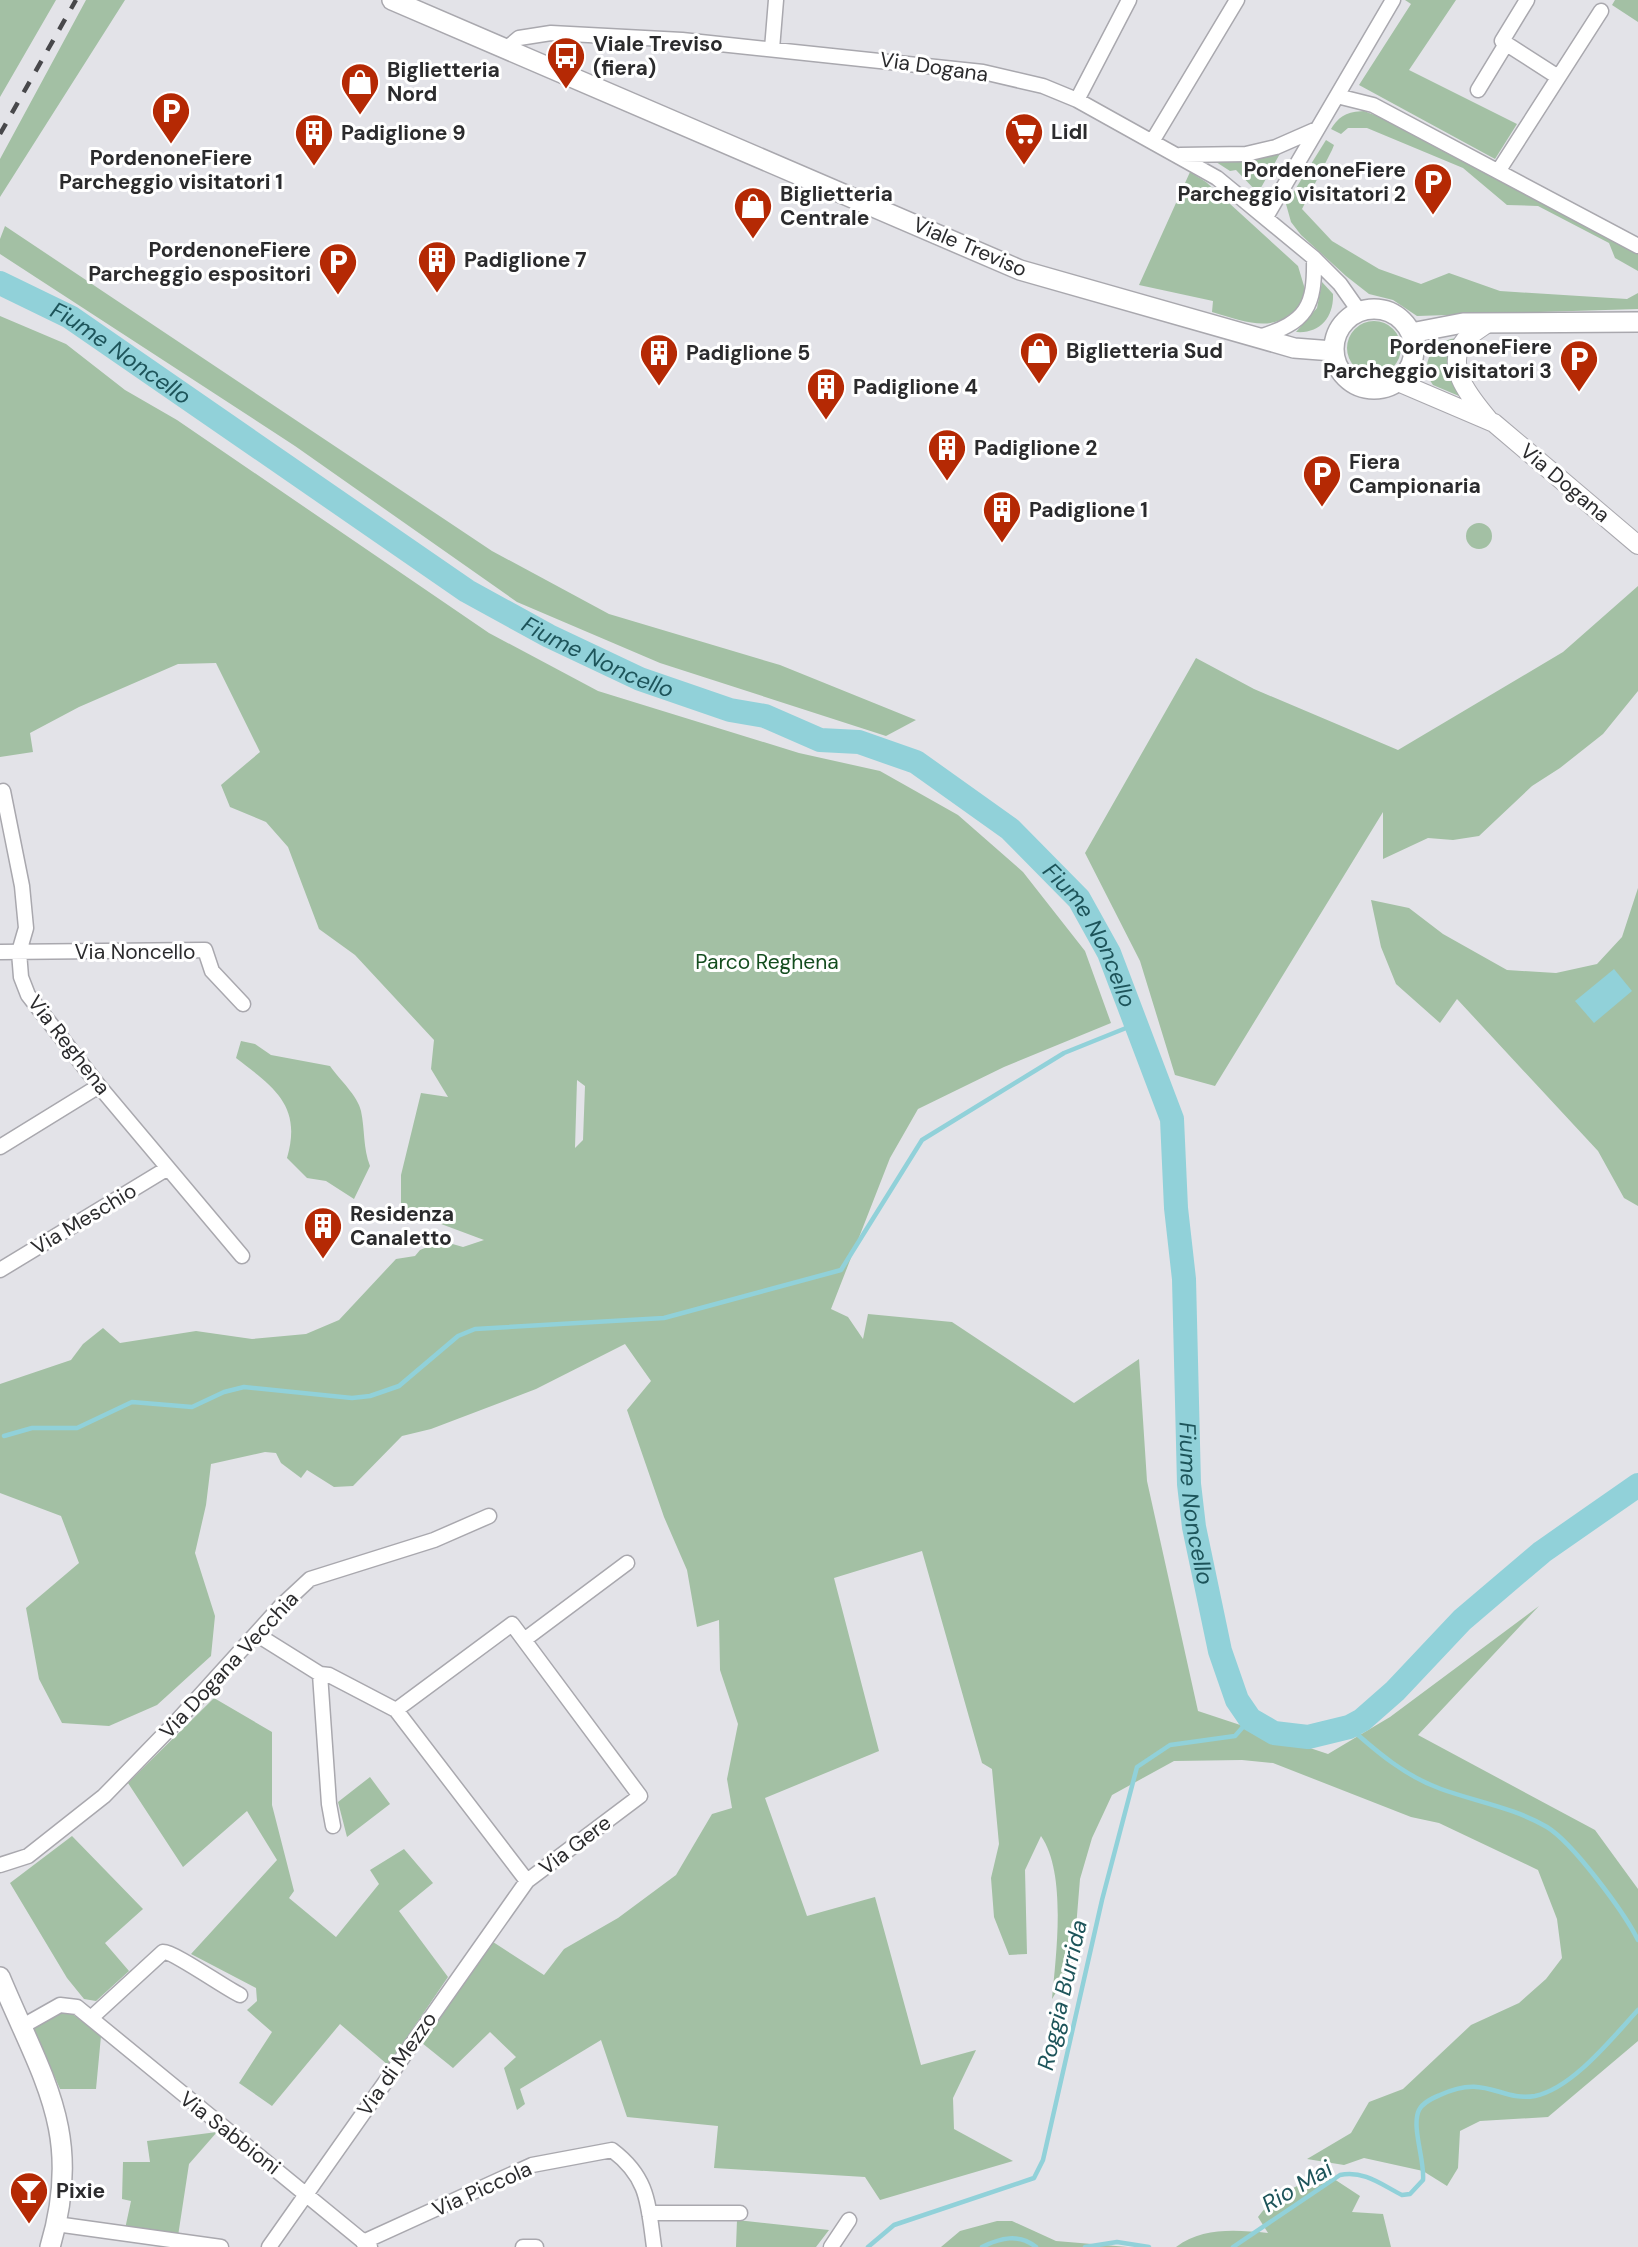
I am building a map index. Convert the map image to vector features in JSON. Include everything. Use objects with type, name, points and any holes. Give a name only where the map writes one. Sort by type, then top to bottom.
[{"type":"main road","name":"Viale Treviso","points":[[392,0],[424,6],[543,64],[1020,270],[1294,348],[1333,351]]},
{"type":"main road","points":[[1384,310],[1405,323],[1411,333],[1413,360],[1398,382],[1375,390],[1362,388],[1342,374],[1333,351],[1340,327],[1359,311],[1384,310]]},
{"type":"main road","points":[[1411,333],[1463,323],[1638,322]]},
{"type":"main road","points":[[0,1977],[47,2086],[61,2127],[64,2160],[56,2224],[50,2247]]},
{"type":"street","points":[[772,49],[776,0]]},
{"type":"street","points":[[1077,100],[1129,0]]},
{"type":"street","points":[[1153,140],[1237,0]]},
{"type":"street","points":[[1266,217],[1393,0]]},
{"type":"street","points":[[1527,0],[1502,41],[1558,77]]},
{"type":"street","points":[[1499,170],[1601,11]]},
{"type":"street","name":"Via Dogana","points":[[507,48],[519,38],[551,33],[682,40],[983,72],[1043,86],[1077,100],[1153,140],[1217,178],[1314,258],[1340,284],[1359,311]]},
{"type":"street","points":[[1478,90],[1506,44]]},
{"type":"street","points":[[1337,96],[1373,105],[1638,246]]},
{"type":"street","points":[[1180,155],[1246,154],[1276,147],[1317,129]]},
{"type":"street","points":[[1259,337],[1293,323],[1311,305],[1315,283],[1314,258]]},
{"type":"street","name":"Via Dogana","points":[[1488,323],[1465,341],[1458,354],[1458,376],[1491,422]]},
{"type":"street","name":"Via Dogana","points":[[1398,382],[1491,422],[1559,475],[1638,545]]},
{"type":"street","name":"Via Reghena","points":[[3,792],[22,886],[26,928],[19,951],[21,977],[28,995],[99,1086],[242,1256]]},
{"type":"street","name":"Via Noncello","points":[[0,953],[205,950],[212,971],[243,1004]]},
{"type":"street","points":[[0,1147],[99,1086]]},
{"type":"street","name":"Via Meschio","points":[[0,1270],[167,1168]]},
{"type":"street","name":"Via Dogana Vecchia","points":[[0,1865],[29,1856],[104,1796],[310,1579],[434,1540],[489,1516]]},
{"type":"street","points":[[396,1710],[512,1624],[524,1640],[626,1563]]},
{"type":"street","name":"Via Gere","points":[[256,1634],[320,1674],[329,1675],[396,1710],[527,1881],[640,1796],[524,1640]]},
{"type":"street","points":[[320,1674],[329,1804],[333,1826]]},
{"type":"street","name":"Via di Mezzo","points":[[269,2247],[527,1881]]},
{"type":"street","points":[[91,2018],[163,1952],[173,1953],[214,1982],[240,1995]]},
{"type":"street","name":"Via Sabbioni","points":[[21,2028],[64,2004],[77,2007],[367,2244]]},
{"type":"street","name":"Via Piccola","points":[[367,2244],[532,2165],[612,2150],[631,2164],[643,2184],[654,2247]]},
{"type":"street","points":[[649,2213],[740,2213]]},
{"type":"street","points":[[831,2247],[849,2220]]},
{"type":"street","points":[[56,2224],[221,2247]]},
{"type":"street","points":[[523,2247],[536,2247]]},
{"type":"green space","points":[[0,0],[56,0],[0,97]]},
{"type":"green space","points":[[86,0],[125,0],[0,197],[0,159]]},
{"type":"green space","points":[[1405,0],[1456,0],[1409,70],[1517,124],[1495,159],[1359,85],[1411,4]]},
{"type":"green space","points":[[1615,0],[1638,0],[1638,22],[1612,5]]},
{"type":"green space","points":[[1364,111],[1403,126],[1638,252],[1638,271],[1615,258],[1609,243],[1538,206],[1507,205],[1463,168],[1367,128],[1348,128],[1341,134],[1331,129],[1344,115]]},
{"type":"green space","points":[[1326,140],[1334,145],[1302,209],[1332,241],[1379,269],[1421,284],[1449,273],[1500,291],[1627,299],[1638,293],[1638,309],[1417,316],[1393,300],[1369,294],[1301,235],[1291,222],[1286,204]]},
{"type":"green space","points":[[1282,150],[1258,193],[1236,170],[1230,171],[1213,160]]},
{"type":"green space","points":[[1190,172],[1206,182],[1298,266],[1307,296],[1297,309],[1286,317],[1275,322],[1253,323],[1212,312],[1213,301],[1139,285]]},
{"type":"green space","points":[[5,226],[492,551],[609,614],[780,665],[916,720],[886,736],[660,663],[517,602],[295,446],[0,254],[0,239]]},
{"type":"green space","points":[[1322,282],[1333,294],[1328,317],[1319,327],[1296,332],[1317,308]]},
{"type":"green space","name":"Parco Reghena","points":[[0,316],[66,344],[125,390],[177,420],[489,633],[598,691],[799,753],[880,771],[958,815],[1023,872],[1085,951],[1111,1023],[1004,1067],[918,1109],[890,1158],[831,1309],[848,1317],[863,1339],[868,1314],[952,1322],[1074,1403],[1139,1359],[1147,1481],[1198,1711],[1328,1754],[1390,1717],[1539,1606],[1418,1735],[1595,1830],[1638,1889],[1638,2041],[1548,2117],[1480,2121],[1460,2131],[1458,2168],[1447,2186],[1423,2171],[1364,2158],[1344,2165],[1307,2159],[1351,2133],[1369,2102],[1403,2089],[1471,2025],[1519,2003],[1546,1979],[1562,1958],[1557,1919],[1538,1870],[1439,1823],[1411,1817],[1273,1763],[1242,1760],[1174,1761],[1112,1795],[1092,1838],[1080,1879],[1073,1964],[1052,1999],[1058,1915],[1054,1871],[1049,1852],[1041,1836],[1025,1870],[1027,1954],[1009,1955],[994,1917],[991,1878],[999,1844],[992,1769],[982,1763],[922,1551],[834,1578],[879,1751],[765,1798],[807,1916],[875,1897],[921,2065],[976,2050],[953,2098],[954,2129],[1013,2161],[880,2200],[865,2177],[714,2168],[718,2126],[627,2117],[601,2040],[520,2089],[525,2104],[517,2110],[504,2068],[516,2057],[490,2032],[453,2068],[422,2043],[490,1940],[544,1975],[564,1949],[618,1918],[676,1875],[712,1814],[732,1808],[727,1779],[738,1724],[720,1670],[719,1620],[697,1627],[687,1570],[664,1517],[627,1410],[651,1381],[625,1344],[536,1389],[431,1429],[402,1436],[353,1486],[334,1487],[307,1470],[301,1478],[281,1463],[276,1453],[265,1452],[211,1464],[206,1505],[195,1553],[215,1616],[211,1656],[157,1705],[109,1726],[62,1723],[39,1679],[26,1608],[79,1563],[61,1516],[0,1493],[0,1384],[71,1360],[83,1344],[103,1328],[120,1343],[196,1331],[252,1339],[306,1334],[339,1320],[396,1259],[415,1256],[420,1250],[442,1241],[463,1247],[484,1240],[401,1209],[401,1175],[421,1093],[448,1097],[431,1069],[434,1040],[355,955],[319,929],[288,847],[266,822],[230,807],[221,785],[260,752],[216,663],[178,664],[79,707],[30,733],[33,752],[0,757]],"holes":[[[577,1080],[585,1086],[583,1140],[575,1148]]]},
{"type":"green space","points":[[1374,321],[1393,329],[1401,348],[1393,367],[1374,375],[1355,367],[1347,348],[1355,329]]},
{"type":"green space","points":[[1457,338],[1451,377],[1459,396],[1433,385],[1427,370],[1430,355],[1435,348]]},
{"type":"green space","points":[[1479,523],[1488,527],[1492,536],[1488,545],[1479,549],[1470,545],[1466,536],[1470,527]]},
{"type":"green space","points":[[1638,586],[1638,691],[1603,734],[1532,786],[1479,836],[1453,840],[1428,838],[1383,859],[1383,812],[1215,1086],[1175,1075],[1140,961],[1085,853],[1196,658],[1254,689],[1398,750],[1563,652]]},
{"type":"green space","points":[[1638,888],[1638,1206],[1624,1198],[1598,1151],[1457,999],[1440,1023],[1396,984],[1381,947],[1371,900],[1409,908],[1443,934],[1507,970],[1556,973],[1597,964],[1622,937]]},
{"type":"green space","points":[[241,1041],[255,1044],[271,1055],[330,1066],[352,1094],[361,1111],[370,1166],[354,1199],[326,1181],[307,1178],[287,1158],[291,1140],[288,1111],[273,1089],[236,1058]]},
{"type":"green space","points":[[214,1698],[272,1732],[272,1805],[294,1891],[289,1898],[336,1937],[379,1884],[370,1870],[404,1849],[433,1883],[399,1911],[448,1977],[388,2065],[340,2024],[272,2106],[239,2083],[272,2032],[247,2010],[257,2001],[256,1988],[191,1954],[277,1860],[247,1811],[183,1867],[128,1783]]},
{"type":"green space","points":[[370,1777],[390,1804],[347,1837],[338,1802]]},
{"type":"green space","points":[[72,1836],[143,1909],[105,1943],[129,1971],[96,2001],[84,1999],[67,1978],[10,1883]]},
{"type":"green space","points":[[66,2009],[101,2036],[96,2089],[60,2089],[33,2027]]},
{"type":"green space","points":[[217,2132],[189,2164],[178,2236],[125,2229],[131,2201],[122,2199],[123,2162],[150,2162],[147,2141]]},
{"type":"green space","points":[[1331,2177],[1360,2196],[1352,2212],[1383,2214],[1391,2247],[1176,2247],[1197,2236],[1220,2231],[1268,2233],[1258,2217],[1273,2201],[1299,2185]]},
{"type":"green space","points":[[737,2220],[829,2230],[816,2247],[736,2247]]},
{"type":"green space","points":[[997,2221],[1012,2221],[1056,2241],[1128,2247],[941,2247],[960,2231]]},
{"type":"water","points":[[1614,969],[1632,991],[1594,1023],[1575,1001]]},
{"type":"waterway","name":"Fiume Noncello","points":[[0,283],[70,317],[467,591],[549,636],[640,679],[730,710],[765,716],[820,740],[859,742],[916,762],[1010,829],[1079,899],[1109,953],[1172,1119],[1176,1208],[1184,1279],[1189,1484],[1194,1527],[1220,1651],[1237,1700],[1250,1719],[1274,1733],[1308,1737],[1349,1727],[1362,1720],[1395,1691],[1462,1620],[1542,1552],[1638,1485]]},
{"type":"waterway","points":[[4,1436],[32,1428],[77,1428],[132,1402],[192,1407],[224,1392],[244,1387],[352,1398],[370,1396],[399,1386],[458,1336],[475,1329],[664,1318],[841,1270],[922,1140],[1064,1053],[1136,1024]]},
{"type":"waterway","name":"Roggia Burrida","points":[[868,2247],[894,2225],[1034,2178],[1043,2160],[1102,1900],[1137,1767],[1170,1745],[1235,1736],[1250,1719]]},
{"type":"waterway","name":"Rio Mai","points":[[1349,1727],[1403,1770],[1428,1784],[1535,1820],[1558,1835],[1597,1879],[1638,1940]]},
{"type":"waterway","name":"Rio Mai","points":[[1233,2247],[1340,2175],[1365,2176],[1402,2195],[1410,2194],[1423,2180],[1417,2134],[1417,2117],[1421,2107],[1434,2097],[1469,2087],[1481,2087],[1523,2097],[1549,2091],[1578,2072],[1638,2010]]},
{"type":"waterway","name":"Rio Mai","points":[[982,2247],[1009,2238],[1023,2240],[1036,2247]]},
{"type":"waterway","name":"Rio Mai","points":[[1085,2247],[1117,2242],[1149,2247]]},
{"type":"railway","points":[[0,134],[76,0]]},
{"type":"place","name":"Viale Treviso (fiera)","points":[[566,90]]},
{"type":"place","name":"Biglietteria Nord","points":[[360,116]]},
{"type":"place","name":"PordenoneFiere Parcheggio visitatori 1","points":[[171,145]]},
{"type":"place","name":"Lidl","points":[[1024,166]]},
{"type":"place","name":"Padiglione 9","points":[[314,167]]},
{"type":"place","name":"PordenoneFiere Parcheggio visitatori 2","points":[[1433,216]]},
{"type":"place","name":"Biglietteria Centrale","points":[[753,240]]},
{"type":"place","name":"Padiglione 7","points":[[437,294]]},
{"type":"place","name":"PordenoneFiere Parcheggio espositori","points":[[338,296]]},
{"type":"place","name":"Biglietteria Sud","points":[[1039,385]]},
{"type":"place","name":"Padiglione 5","points":[[659,387]]},
{"type":"place","name":"PordenoneFiere Parcheggio visitatori 3","points":[[1579,393]]},
{"type":"place","name":"Padiglione 4","points":[[826,421]]},
{"type":"place","name":"Padiglione 2","points":[[947,482]]},
{"type":"place","name":"Fiera Campionaria","points":[[1322,508]]},
{"type":"place","name":"Padiglione 1","points":[[1002,544]]},
{"type":"place","name":"Residenza Canaletto","points":[[323,1260]]},
{"type":"place","name":"Pixie","points":[[29,2225]]}]
